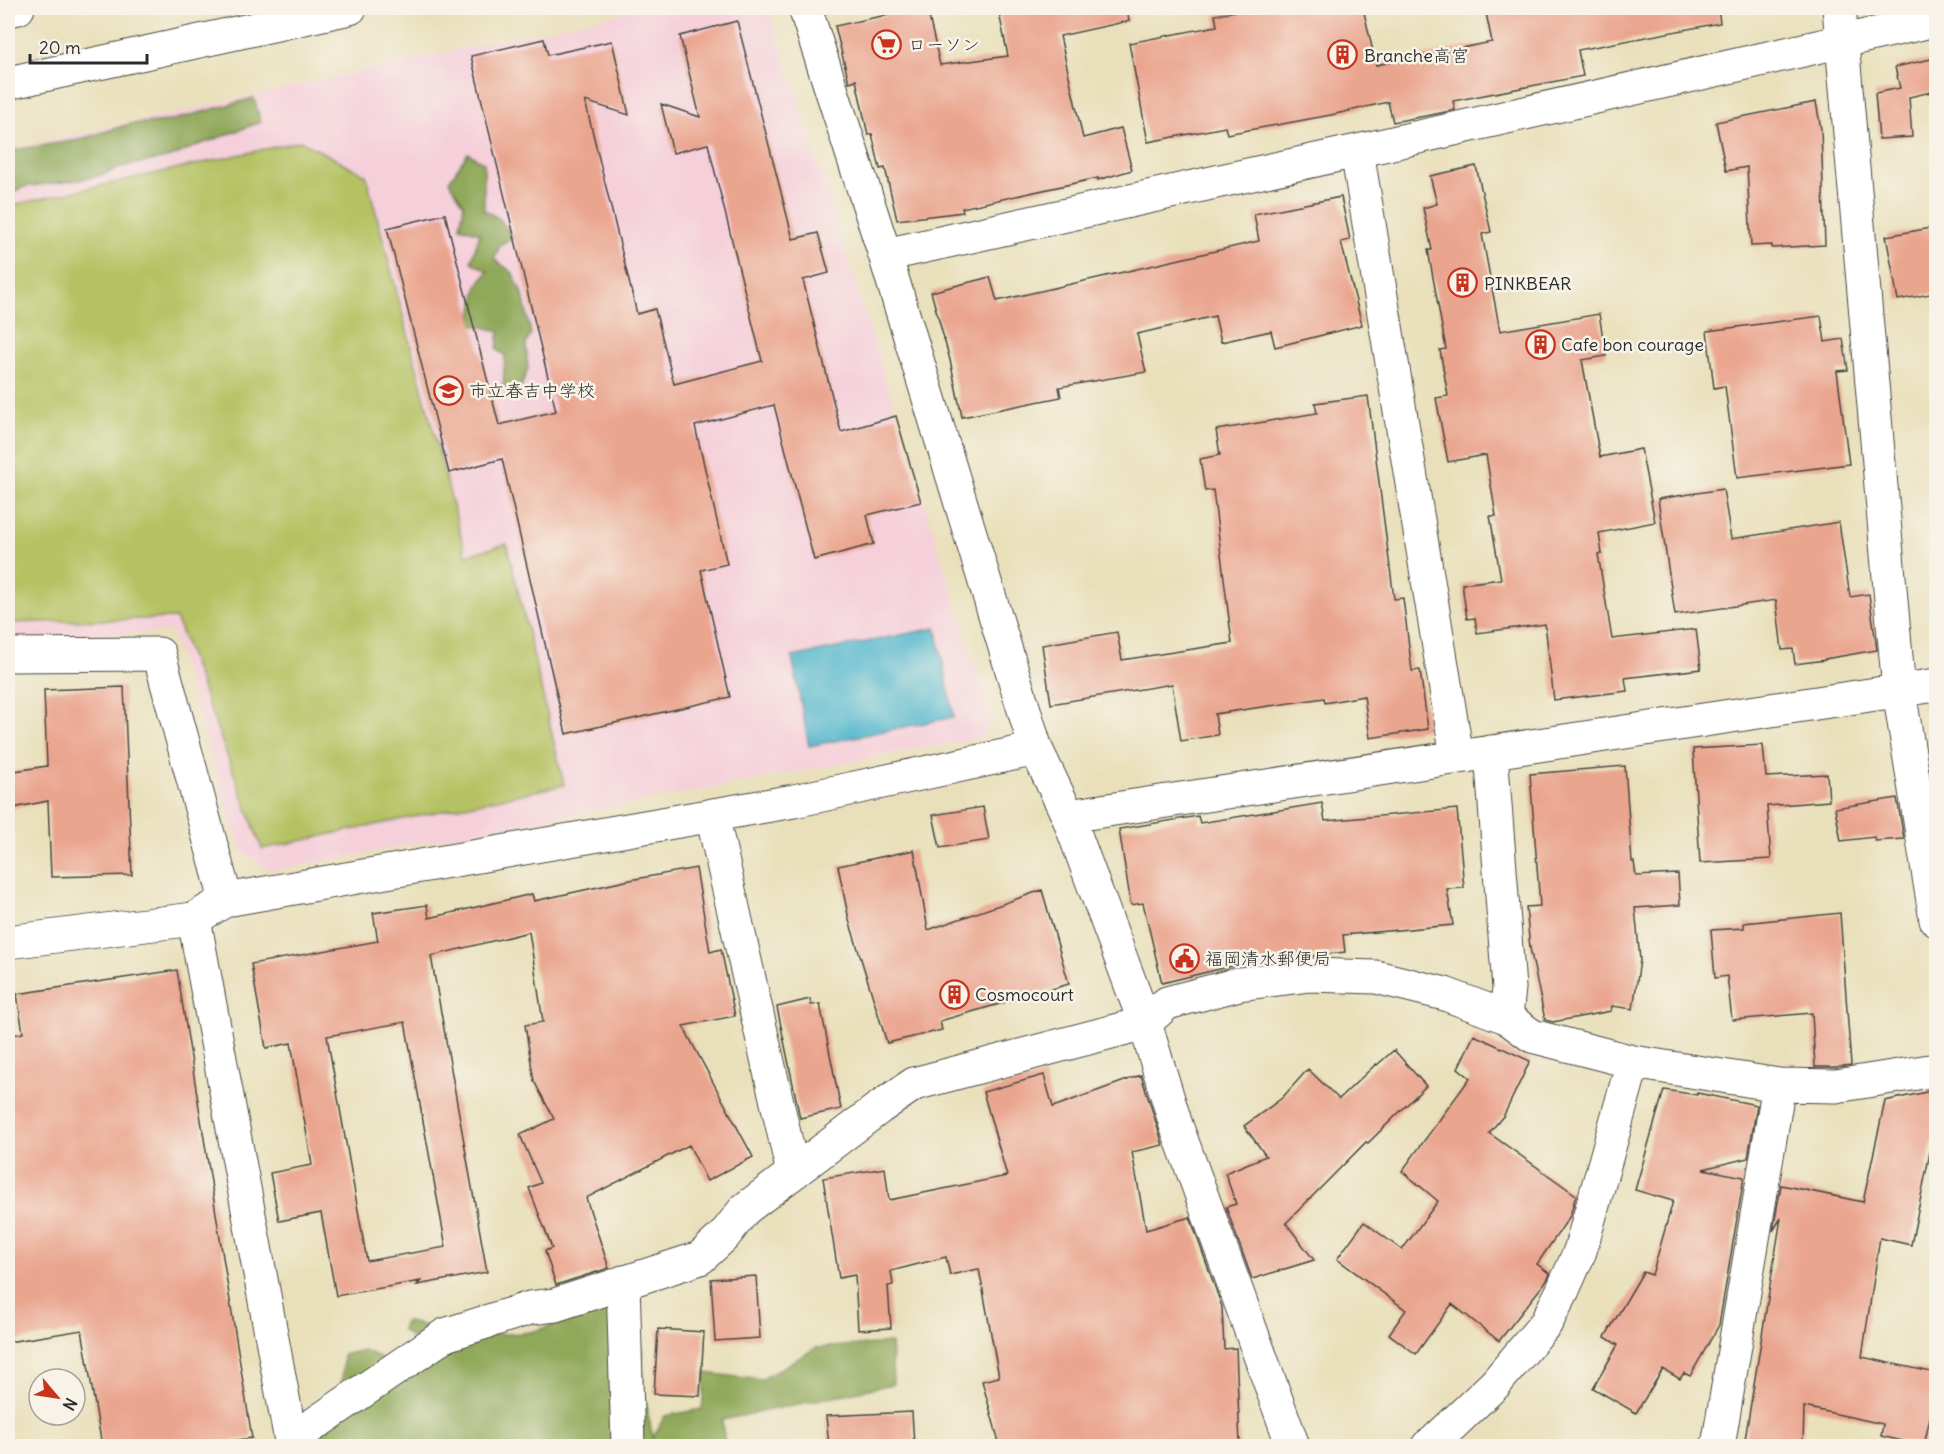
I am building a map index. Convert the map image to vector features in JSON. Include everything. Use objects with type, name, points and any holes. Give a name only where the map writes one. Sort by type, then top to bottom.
[{"type":"main road","points":[[8,10],[18,8]]},
{"type":"main road","points":[[8,83],[350,8]]},
{"type":"main road","points":[[805,8],[885,255],[1036,749],[1068,816],[1145,1023],[1176,1125],[1293,1446]]},
{"type":"main road","points":[[1839,8],[1899,691],[1936,920]]},
{"type":"main road","points":[[885,255],[1936,20]]},
{"type":"main road","points":[[1357,151],[1457,756]]},
{"type":"main road","points":[[8,655],[159,654],[226,900]]},
{"type":"main road","points":[[1068,816],[1936,685]]},
{"type":"main road","points":[[8,942],[194,919],[226,900],[794,801],[1036,749]]},
{"type":"main road","points":[[1491,752],[1509,988],[1506,1017]]},
{"type":"main road","points":[[712,815],[793,1173]]},
{"type":"main road","points":[[194,919],[291,1443],[445,1335],[530,1308],[555,1305],[700,1258],[724,1236],[745,1209],[914,1084],[1145,1023],[1167,1004],[1239,984],[1310,975],[1376,978],[1445,994],[1506,1017],[1532,1036],[1633,1062],[1779,1085],[1836,1086],[1936,1070]]},
{"type":"main road","points":[[1433,1445],[1495,1384],[1546,1323],[1580,1251],[1633,1062]]},
{"type":"main road","points":[[1718,1446],[1779,1085]]},
{"type":"main road","points":[[623,1282],[628,1446]]},
{"type":"shaded area","name":"市立春吉中学校","points":[[645,8],[769,8],[992,719],[982,737],[272,871],[241,851],[171,631],[8,640],[8,150]]},
{"type":"green space","points":[[254,98],[261,122],[171,157],[121,167],[102,175],[79,180],[23,187],[8,195],[8,151],[78,140],[130,124],[169,121]]},
{"type":"green space","points":[[301,141],[366,175],[466,555],[507,544],[564,785],[262,849],[176,618],[8,623],[8,206]]},
{"type":"green space","points":[[468,153],[484,163],[484,210],[500,219],[513,238],[500,245],[494,259],[512,272],[523,295],[531,334],[526,344],[528,369],[519,392],[503,389],[505,355],[497,350],[499,331],[471,324],[477,286],[488,271],[471,262],[480,233],[460,227],[464,205],[449,181]]},
{"type":"green space","points":[[624,1295],[642,1350],[643,1391],[653,1438],[665,1416],[702,1409],[706,1373],[761,1380],[816,1348],[891,1343],[893,1384],[722,1420],[725,1446],[707,1446],[699,1442],[683,1446],[287,1446],[342,1387],[343,1355],[363,1350],[384,1359],[418,1343],[402,1330],[405,1321],[474,1333],[527,1332],[563,1321]]},
{"type":"water","points":[[936,628],[954,717],[809,746],[792,657]]},
{"type":"building","points":[[927,8],[940,65],[1008,56],[998,8],[1127,8],[1129,21],[1060,36],[1083,138],[1121,128],[1132,170],[1098,180],[1098,178],[962,208],[963,212],[897,220],[885,168],[880,169],[872,134],[868,135],[856,80],[849,82],[835,26]]},
{"type":"building","points":[[1250,8],[1363,8],[1376,65],[1492,42],[1485,8],[1718,8],[1720,23],[1578,50],[1583,76],[1453,101],[1455,110],[1431,115],[1393,122],[1388,102],[1227,134],[1225,127],[1148,142],[1129,43],[1217,26],[1215,15]]},
{"type":"building","points":[[737,21],[793,239],[818,233],[829,273],[803,280],[841,432],[896,416],[921,502],[867,515],[874,544],[814,560],[774,405],[695,426],[727,564],[701,570],[730,697],[566,734],[502,459],[449,473],[387,228],[445,214],[499,425],[556,411],[471,56],[544,39],[548,55],[612,41],[629,115],[585,101],[637,314],[655,309],[674,384],[762,361],[708,144],[673,153],[661,104],[700,117],[680,36]]},
{"type":"building","points":[[1936,58],[1936,91],[1909,97],[1912,137],[1879,139],[1875,93],[1900,88],[1895,67]]},
{"type":"building","points":[[1816,102],[1821,129],[1825,245],[1772,248],[1772,245],[1751,246],[1747,167],[1726,171],[1716,122]]},
{"type":"building","points":[[1476,166],[1491,232],[1482,234],[1500,331],[1599,314],[1606,356],[1582,360],[1600,457],[1641,449],[1655,522],[1599,533],[1602,554],[1598,554],[1612,639],[1696,629],[1701,669],[1625,678],[1627,691],[1554,700],[1545,624],[1477,633],[1475,618],[1467,619],[1462,584],[1501,579],[1490,516],[1496,516],[1486,455],[1448,462],[1436,398],[1448,396],[1440,350],[1446,349],[1428,250],[1432,250],[1423,208],[1437,204],[1430,176]]},
{"type":"building","points":[[1341,197],[1350,240],[1341,242],[1362,325],[1275,347],[1271,331],[1221,342],[1215,316],[1137,334],[1146,372],[1059,387],[1061,397],[962,417],[950,360],[931,292],[990,277],[997,301],[1259,241],[1254,214]]},
{"type":"building","points":[[1936,227],[1936,293],[1898,300],[1886,236]]},
{"type":"building","points":[[1821,316],[1825,342],[1843,339],[1848,370],[1837,371],[1849,464],[1737,478],[1725,386],[1714,388],[1707,331]]},
{"type":"building","points":[[1368,396],[1394,599],[1403,598],[1412,671],[1420,670],[1428,729],[1370,738],[1364,696],[1325,703],[1324,698],[1215,714],[1218,735],[1181,741],[1172,684],[1051,704],[1042,645],[1117,632],[1122,660],[1232,643],[1213,490],[1205,491],[1200,459],[1220,455],[1216,430],[1317,413],[1315,403]]},
{"type":"building","points":[[1723,489],[1731,539],[1839,522],[1850,597],[1869,594],[1877,650],[1795,664],[1793,649],[1782,650],[1776,600],[1675,615],[1658,499]]},
{"type":"building","points":[[124,687],[132,875],[51,877],[48,801],[8,809],[8,772],[47,766],[44,690]]},
{"type":"building","points":[[1763,745],[1766,777],[1827,774],[1829,801],[1767,806],[1771,859],[1700,863],[1693,749]]},
{"type":"building","points":[[1625,766],[1632,862],[1634,862],[1636,876],[1678,874],[1680,905],[1635,908],[1640,960],[1633,1009],[1612,1006],[1611,1011],[1553,1022],[1545,1020],[1530,948],[1526,907],[1540,906],[1530,774]]},
{"type":"building","points":[[1897,798],[1904,839],[1875,841],[1874,837],[1841,841],[1835,808]]},
{"type":"building","points":[[1322,803],[1325,821],[1457,809],[1464,888],[1447,889],[1453,925],[1343,935],[1345,952],[1236,965],[1162,983],[1143,903],[1131,905],[1119,829],[1198,816],[1200,823]]},
{"type":"building","points":[[983,807],[989,840],[940,848],[933,815]]},
{"type":"building","points":[[914,850],[928,930],[1042,890],[1069,984],[940,1021],[942,1030],[887,1043],[849,920],[838,866]]},
{"type":"building","points":[[696,868],[710,952],[721,949],[735,1016],[683,1026],[753,1157],[707,1181],[689,1145],[586,1198],[609,1268],[556,1285],[545,1251],[552,1248],[529,1188],[541,1183],[520,1135],[554,1119],[534,1081],[525,1025],[543,1022],[529,932],[431,956],[487,1272],[417,1285],[421,1281],[336,1296],[321,1213],[279,1221],[270,1173],[312,1165],[291,1043],[266,1048],[251,964],[378,941],[373,913],[427,905],[429,918],[532,894],[534,901]],"holes":[[[405,1022],[446,1247],[367,1261],[327,1036]]]},
{"type":"building","points":[[1840,913],[1851,1065],[1815,1067],[1812,1013],[1732,1020],[1727,976],[1715,978],[1711,930],[1744,928],[1744,923]]},
{"type":"building","points":[[177,970],[252,1438],[231,1441],[231,1446],[102,1446],[82,1330],[8,1342],[8,1036],[23,1033],[17,994]]},
{"type":"building","points":[[810,999],[811,1005],[820,1004],[841,1109],[800,1118],[777,1007]]},
{"type":"building","points":[[1474,1035],[1530,1061],[1504,1115],[1489,1133],[1576,1195],[1570,1216],[1537,1264],[1550,1274],[1547,1280],[1499,1341],[1452,1304],[1416,1354],[1389,1334],[1406,1310],[1337,1259],[1364,1222],[1402,1250],[1438,1201],[1402,1171],[1470,1078],[1458,1068]]},
{"type":"building","points":[[1394,1050],[1426,1086],[1368,1143],[1366,1142],[1286,1223],[1314,1260],[1252,1279],[1226,1207],[1236,1204],[1225,1173],[1266,1156],[1244,1126],[1282,1098],[1308,1069],[1339,1099]]},
{"type":"building","points":[[1044,1075],[1053,1107],[1141,1075],[1163,1145],[1132,1152],[1146,1230],[1190,1217],[1222,1307],[1224,1349],[1236,1348],[1240,1446],[1000,1446],[982,1381],[999,1377],[979,1269],[950,1275],[946,1257],[891,1271],[893,1285],[888,1286],[891,1328],[858,1330],[855,1275],[839,1278],[823,1178],[885,1168],[889,1200],[1007,1176],[983,1092]]},
{"type":"building","points":[[1664,1090],[1697,1095],[1697,1093],[1757,1105],[1748,1158],[1703,1169],[1744,1177],[1719,1325],[1690,1376],[1684,1373],[1680,1379],[1663,1369],[1636,1413],[1593,1388],[1618,1345],[1605,1337],[1643,1272],[1652,1275],[1673,1201],[1635,1190]]},
{"type":"building","points":[[1936,1090],[1936,1133],[1934,1133],[1911,1245],[1880,1238],[1862,1357],[1936,1373],[1936,1389],[1924,1446],[1881,1436],[1883,1424],[1804,1407],[1803,1446],[1744,1446],[1781,1218],[1773,1231],[1781,1185],[1863,1202],[1885,1101]]},
{"type":"building","points":[[756,1276],[760,1338],[715,1341],[711,1279]]},
{"type":"building","points":[[658,1329],[704,1332],[700,1396],[654,1394]]},
{"type":"building","points":[[912,1412],[914,1446],[829,1446],[826,1416]]},
{"type":"place","name":"ローソン","points":[[887,44]]},
{"type":"place","name":"Branche高宮","points":[[1343,55]]},
{"type":"place","name":"PINKBEAR","points":[[1463,283]]},
{"type":"place","name":"Cafe bon courage","points":[[1540,344]]},
{"type":"place","name":"市立春吉中学校","points":[[448,390]]},
{"type":"place","name":"福岡清水郵便局","points":[[1184,958]]},
{"type":"place","name":"Cosmocourt","points":[[954,994]]}]
